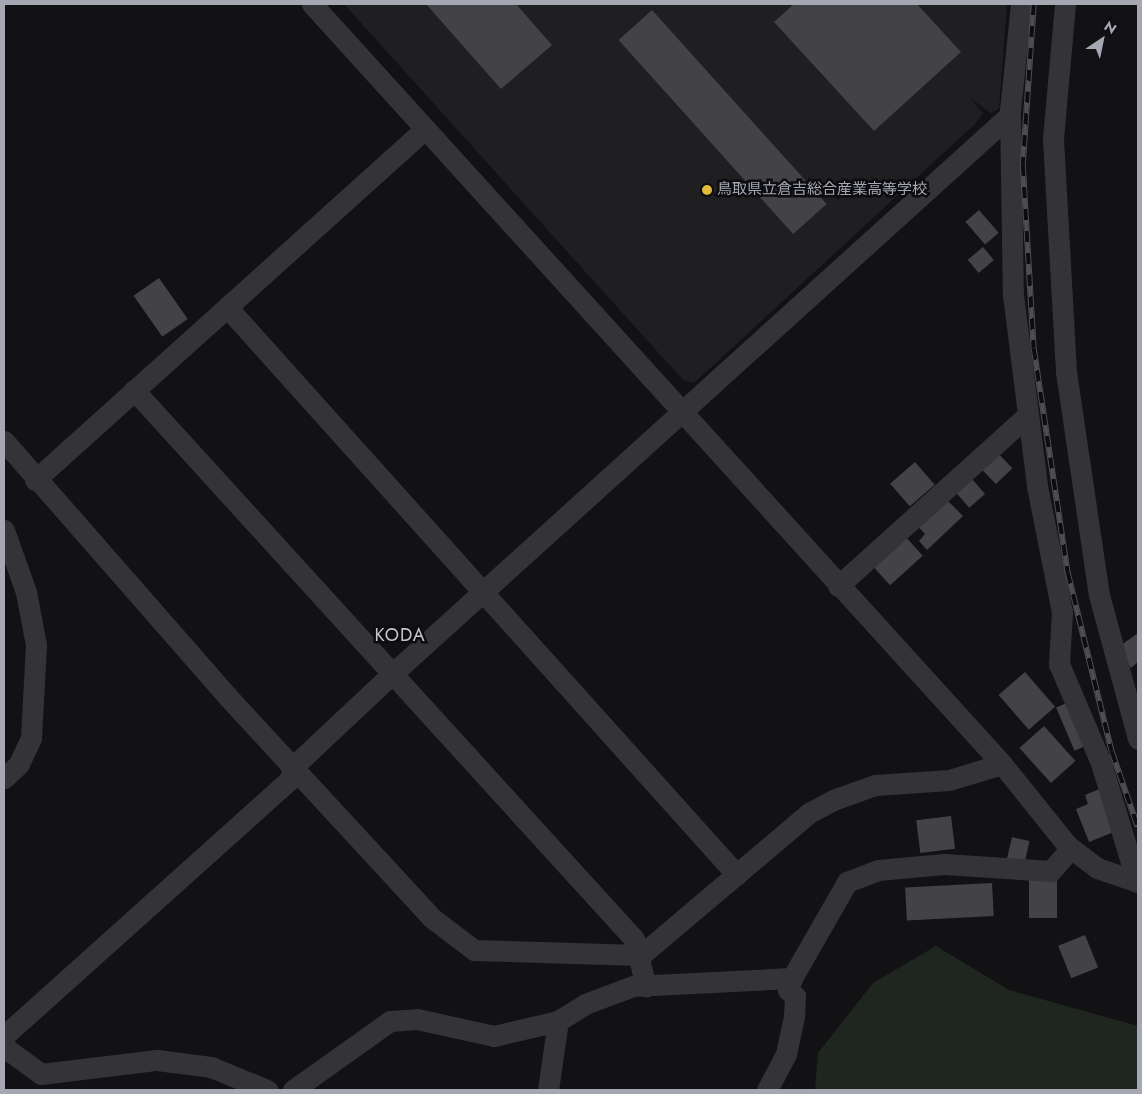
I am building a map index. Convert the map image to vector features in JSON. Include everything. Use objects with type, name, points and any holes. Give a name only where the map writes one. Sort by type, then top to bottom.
[{"type":"street","points":[[312,4],[838,586],[1002,764],[1071,848],[1096,868],[1138,882]]},
{"type":"street","points":[[1021,4],[1010,116],[1013,295],[1028,415],[1062,612],[1059,664],[1101,763],[1138,882]]},
{"type":"street","points":[[1065,4],[1054,139],[1066,372],[1099,595],[1138,739]]},
{"type":"street","points":[[4,1036],[289,780],[295,765],[391,675],[684,415],[1010,116]]},
{"type":"street","points":[[35,480],[425,129]]},
{"type":"street","points":[[227,307],[737,875]]},
{"type":"street","points":[[134,390],[391,675],[634,939],[641,955],[646,986]]},
{"type":"street","points":[[838,586],[1028,415]]},
{"type":"street","points":[[4,441],[35,480],[432,918],[474,950],[641,955],[809,813],[833,800],[875,784],[949,780],[1002,764]]},
{"type":"street","points":[[4,530],[26,592],[36,644],[31,738],[18,764],[4,778]]},
{"type":"street","points":[[767,1090],[786,1054],[794,1017],[795,996],[788,990],[792,978],[847,882],[878,870],[944,864],[1050,871],[1071,848]]},
{"type":"street","points":[[293,1090],[390,1021],[417,1019],[494,1036],[558,1021],[585,1004],[633,986],[792,978]]},
{"type":"street","points":[[548,1090],[558,1021]]},
{"type":"street","points":[[4,1047],[37,1082],[157,1060],[211,1067],[267,1090]]},
{"type":"shaded area","name":"鳥取県立倉吉総合産業高等学校","points":[[344,4],[1007,4],[999,109],[991,113],[970,98],[983,113],[975,124],[694,383],[683,380]]},
{"type":"shaded area","points":[[936,946],[1009,990],[1138,1026],[1138,1090],[815,1090],[818,1053],[873,983]]},
{"type":"building","points":[[426,4],[516,4],[552,45],[501,89]]},
{"type":"building","points":[[794,4],[917,4],[961,52],[874,131],[774,22]]},
{"type":"building","points":[[652,10],[827,204],[793,234],[619,40]]},
{"type":"building","points":[[979,210],[999,233],[985,244],[965,222]]},
{"type":"building","points":[[983,247],[994,260],[979,273],[968,260]]},
{"type":"building","points":[[159,278],[188,319],[162,337],[134,296]]},
{"type":"building","points":[[993,448],[1012,468],[996,484],[976,464]]},
{"type":"building","points":[[915,462],[935,485],[910,506],[890,484]]},
{"type":"building","points":[[966,472],[985,494],[969,508],[950,486]]},
{"type":"building","points":[[943,496],[963,516],[927,550],[919,541],[925,534],[915,523]]},
{"type":"building","points":[[904,535],[923,556],[890,585],[871,564]]},
{"type":"building","points":[[1138,633],[1138,662],[1131,668],[1117,648]]},
{"type":"building","points":[[1025,672],[1055,707],[1029,730],[999,695]]},
{"type":"building","points":[[1069,702],[1087,745],[1074,751],[1056,707]]},
{"type":"building","points":[[1044,726],[1075,761],[1051,783],[1019,748]]},
{"type":"building","points":[[1102,788],[1119,830],[1089,842],[1076,809],[1088,804],[1085,795]]},
{"type":"building","points":[[951,816],[955,849],[920,853],[916,820]]},
{"type":"building","points":[[1012,837],[1030,841],[1024,865],[1006,861]]},
{"type":"building","points":[[1029,878],[1057,878],[1057,918],[1029,918]]},
{"type":"building","points":[[992,883],[994,916],[907,921],[905,888]]},
{"type":"building","points":[[1085,935],[1098,967],[1071,978],[1058,946]]},
{"type":"railway","points":[[1034,4],[1023,165],[1034,349],[1068,573],[1112,752],[1138,827]]},
{"type":"place","name":"鳥取県立倉吉総合産業高等学校","points":[[707,190]]},
{"type":"district","name":"KODA","points":[[400,635]]}]
